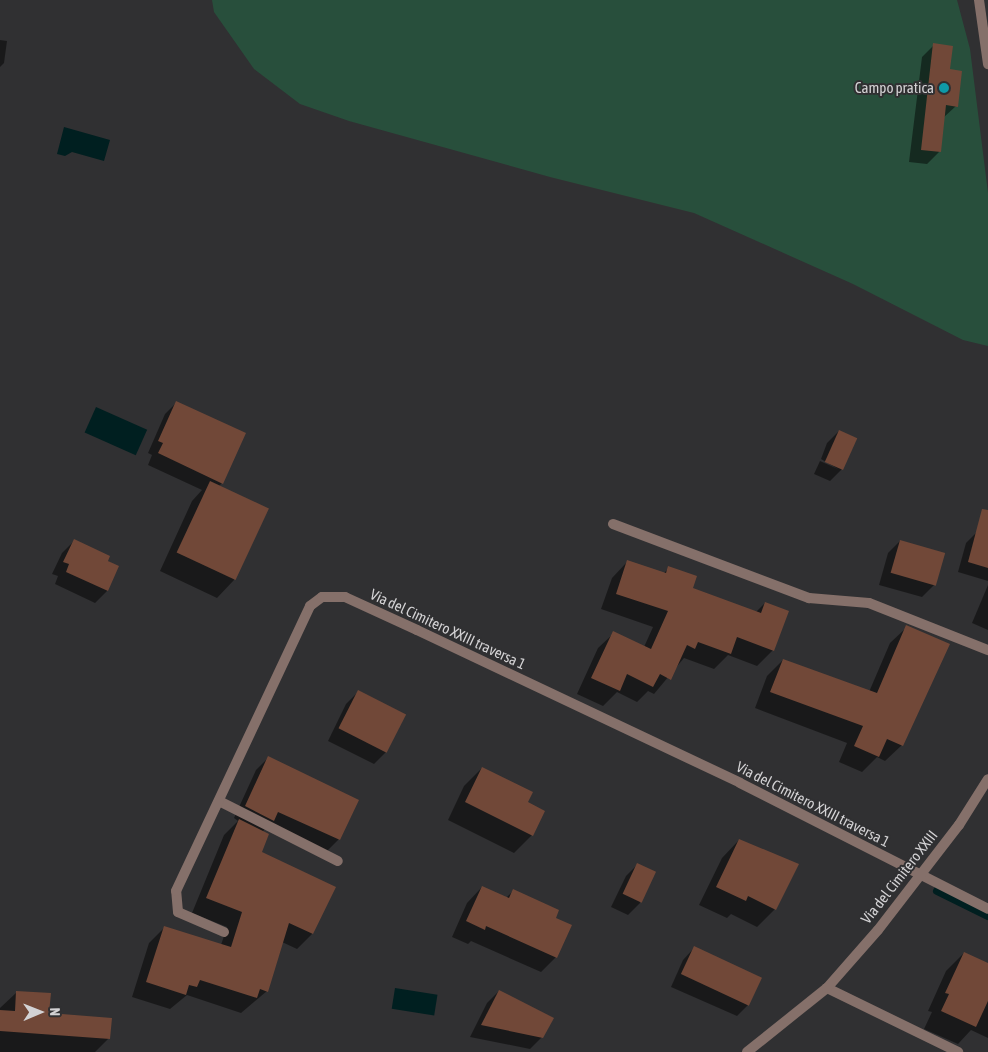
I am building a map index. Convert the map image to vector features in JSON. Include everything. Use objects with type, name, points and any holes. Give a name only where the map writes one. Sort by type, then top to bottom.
[{"type":"street","points":[[979,0],[988,64]]},
{"type":"street","points":[[613,524],[809,598],[869,603],[988,650]]},
{"type":"street","name":"Via del Cimitero XXIII traversa 1","points":[[224,932],[178,912],[175,903],[176,891],[310,606],[322,597],[345,597],[740,783],[988,909]]},
{"type":"street","name":"Via del Cimitero XXIII","points":[[747,1052],[827,988],[878,930],[959,825],[988,780]]},
{"type":"street","points":[[219,801],[338,862]]},
{"type":"street","points":[[827,988],[958,1052]]},
{"type":"green space","points":[[212,0],[957,0],[970,49],[988,193],[988,346],[963,340],[853,284],[694,213],[550,177],[349,121],[300,104],[254,69],[214,12]]},
{"type":"water","points":[[64,127],[110,140],[104,161],[72,152],[65,156],[57,154]]},
{"type":"water","points":[[96,407],[147,430],[136,455],[85,433]]},
{"type":"water","points":[[395,988],[437,995],[434,1015],[392,1009]]},
{"type":"building","name":"Campo pratica","points":[[933,43],[953,46],[950,69],[962,71],[958,107],[946,105],[941,152],[921,150]]},
{"type":"building","points":[[176,401],[246,433],[223,484],[158,453],[163,443],[158,441]]},
{"type":"building","points":[[839,430],[857,438],[843,470],[825,462]]},
{"type":"building","points":[[210,481],[269,508],[236,580],[177,553]]},
{"type":"building","points":[[982,509],[988,510],[988,568],[968,562]]},
{"type":"building","points":[[74,539],[110,556],[108,561],[119,566],[108,591],[66,572],[69,564],[63,562]]},
{"type":"building","points":[[900,540],[945,553],[936,586],[891,573]]},
{"type":"building","points":[[627,560],[666,573],[668,566],[697,576],[693,588],[761,613],[765,602],[789,611],[774,651],[737,637],[731,654],[698,642],[695,649],[687,645],[671,680],[660,674],[653,687],[627,674],[620,691],[591,678],[613,631],[651,649],[668,611],[616,594]]},
{"type":"building","points":[[906,625],[950,644],[903,746],[887,739],[879,757],[854,746],[863,726],[770,692],[783,659],[877,693]]},
{"type":"building","points":[[358,690],[406,715],[387,753],[338,728]]},
{"type":"building","points":[[268,756],[359,800],[340,840],[278,812],[274,821],[245,806]]},
{"type":"building","points":[[482,767],[533,792],[528,802],[545,811],[533,836],[465,802]]},
{"type":"building","points":[[239,819],[269,834],[262,852],[336,887],[313,934],[289,923],[268,992],[260,989],[257,998],[200,980],[197,987],[189,985],[186,995],[146,982],[164,926],[231,947],[242,912],[206,898]]},
{"type":"building","points":[[739,839],[799,864],[776,910],[748,896],[746,901],[716,887]]},
{"type":"building","points":[[637,863],[656,872],[642,903],[623,894]]},
{"type":"building","points":[[482,886],[509,898],[513,889],[559,910],[556,918],[572,925],[557,958],[486,926],[485,930],[466,921]]},
{"type":"building","points":[[694,946],[762,978],[749,1006],[681,974]]},
{"type":"building","points":[[964,952],[988,963],[988,1001],[976,1027],[941,1011],[949,994],[945,993]]},
{"type":"building","points":[[499,990],[554,1018],[543,1038],[481,1025]]},
{"type":"building","points":[[16,991],[51,993],[49,1013],[112,1018],[110,1039],[0,1031],[0,1010],[15,1011]]},
{"type":"waterway","points":[[937,891],[988,916]]},
{"type":"place","name":"Campo pratica","points":[[944,88]]}]
